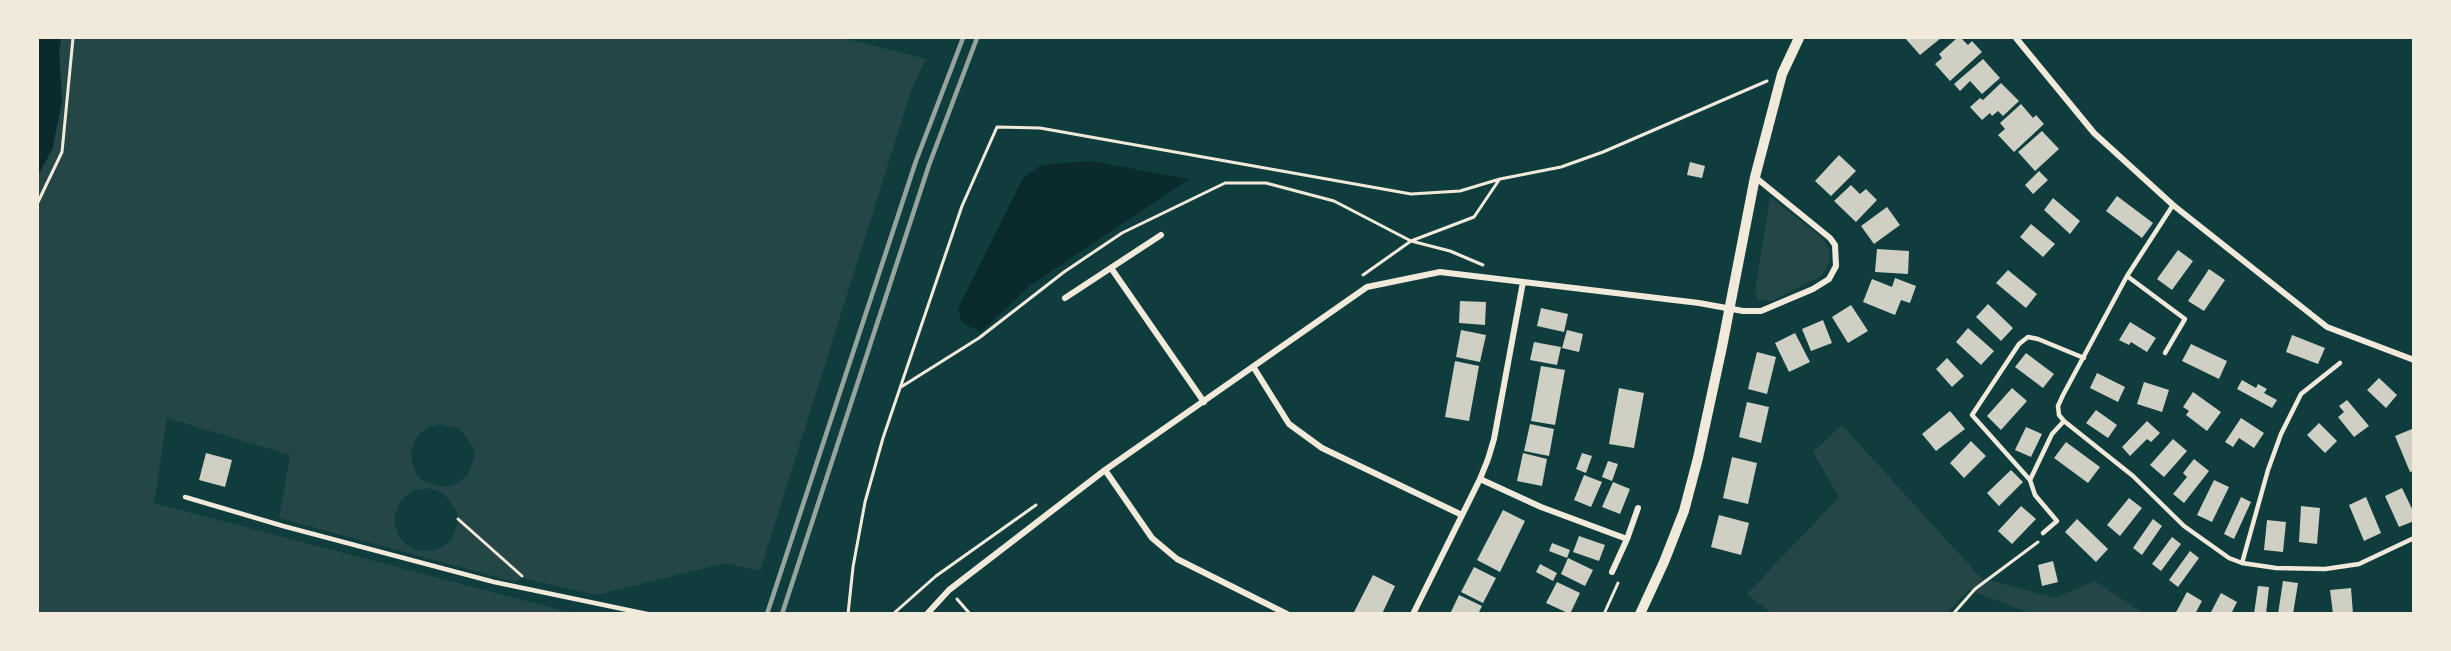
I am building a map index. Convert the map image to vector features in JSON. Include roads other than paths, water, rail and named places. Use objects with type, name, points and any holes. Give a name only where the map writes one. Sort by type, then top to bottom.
[{"type":"street","points":[[1640,614],[1684,511],[1700,447],[1755,177],[1782,74],[1799,38]]},
{"type":"street","points":[[2016,38],[2094,133],[2173,205],[2327,327],[2414,360]]},
{"type":"street","points":[[927,614],[948,590],[1105,470],[1367,287],[1440,272],[1761,311],[1813,289],[1829,279],[1836,266],[1835,245],[1830,238],[1755,177]]},
{"type":"street","points":[[1065,298],[1161,235]]},
{"type":"street","points":[[1111,268],[1204,402]]},
{"type":"street","points":[[1413,614],[1480,479],[1494,439],[1523,282]]},
{"type":"street","points":[[1254,368],[1289,424],[1322,448],[1462,515]]},
{"type":"street","points":[[1105,470],[1152,538],[1177,560],[1287,614]]},
{"type":"street","points":[[1480,479],[1541,507],[1627,539]]},
{"type":"street","points":[[1611,572],[1627,539],[1638,508]]},
{"type":"lane","points":[[2173,205],[2127,276],[2058,406],[2059,415],[2133,476],[2184,526],[2229,558],[2242,563],[2276,568],[2325,569],[2359,564],[2414,538]]},
{"type":"lane","points":[[2127,276],[2185,319],[2165,353]]},
{"type":"lane","points":[[2043,533],[2057,521],[2035,495],[2030,480],[1972,415],[2019,344],[2028,337],[2084,358]]},
{"type":"lane","points":[[2242,563],[2268,470],[2281,434],[2301,394],[2340,363]]},
{"type":"lane","points":[[2030,480],[2052,434],[2064,421]]},
{"type":"lane","points":[[184,497],[494,582],[646,614]]},
{"type":"railway","points":[[767,614],[916,161],[963,38]]},
{"type":"railway","points":[[782,614],[929,165],[977,38]]}]
